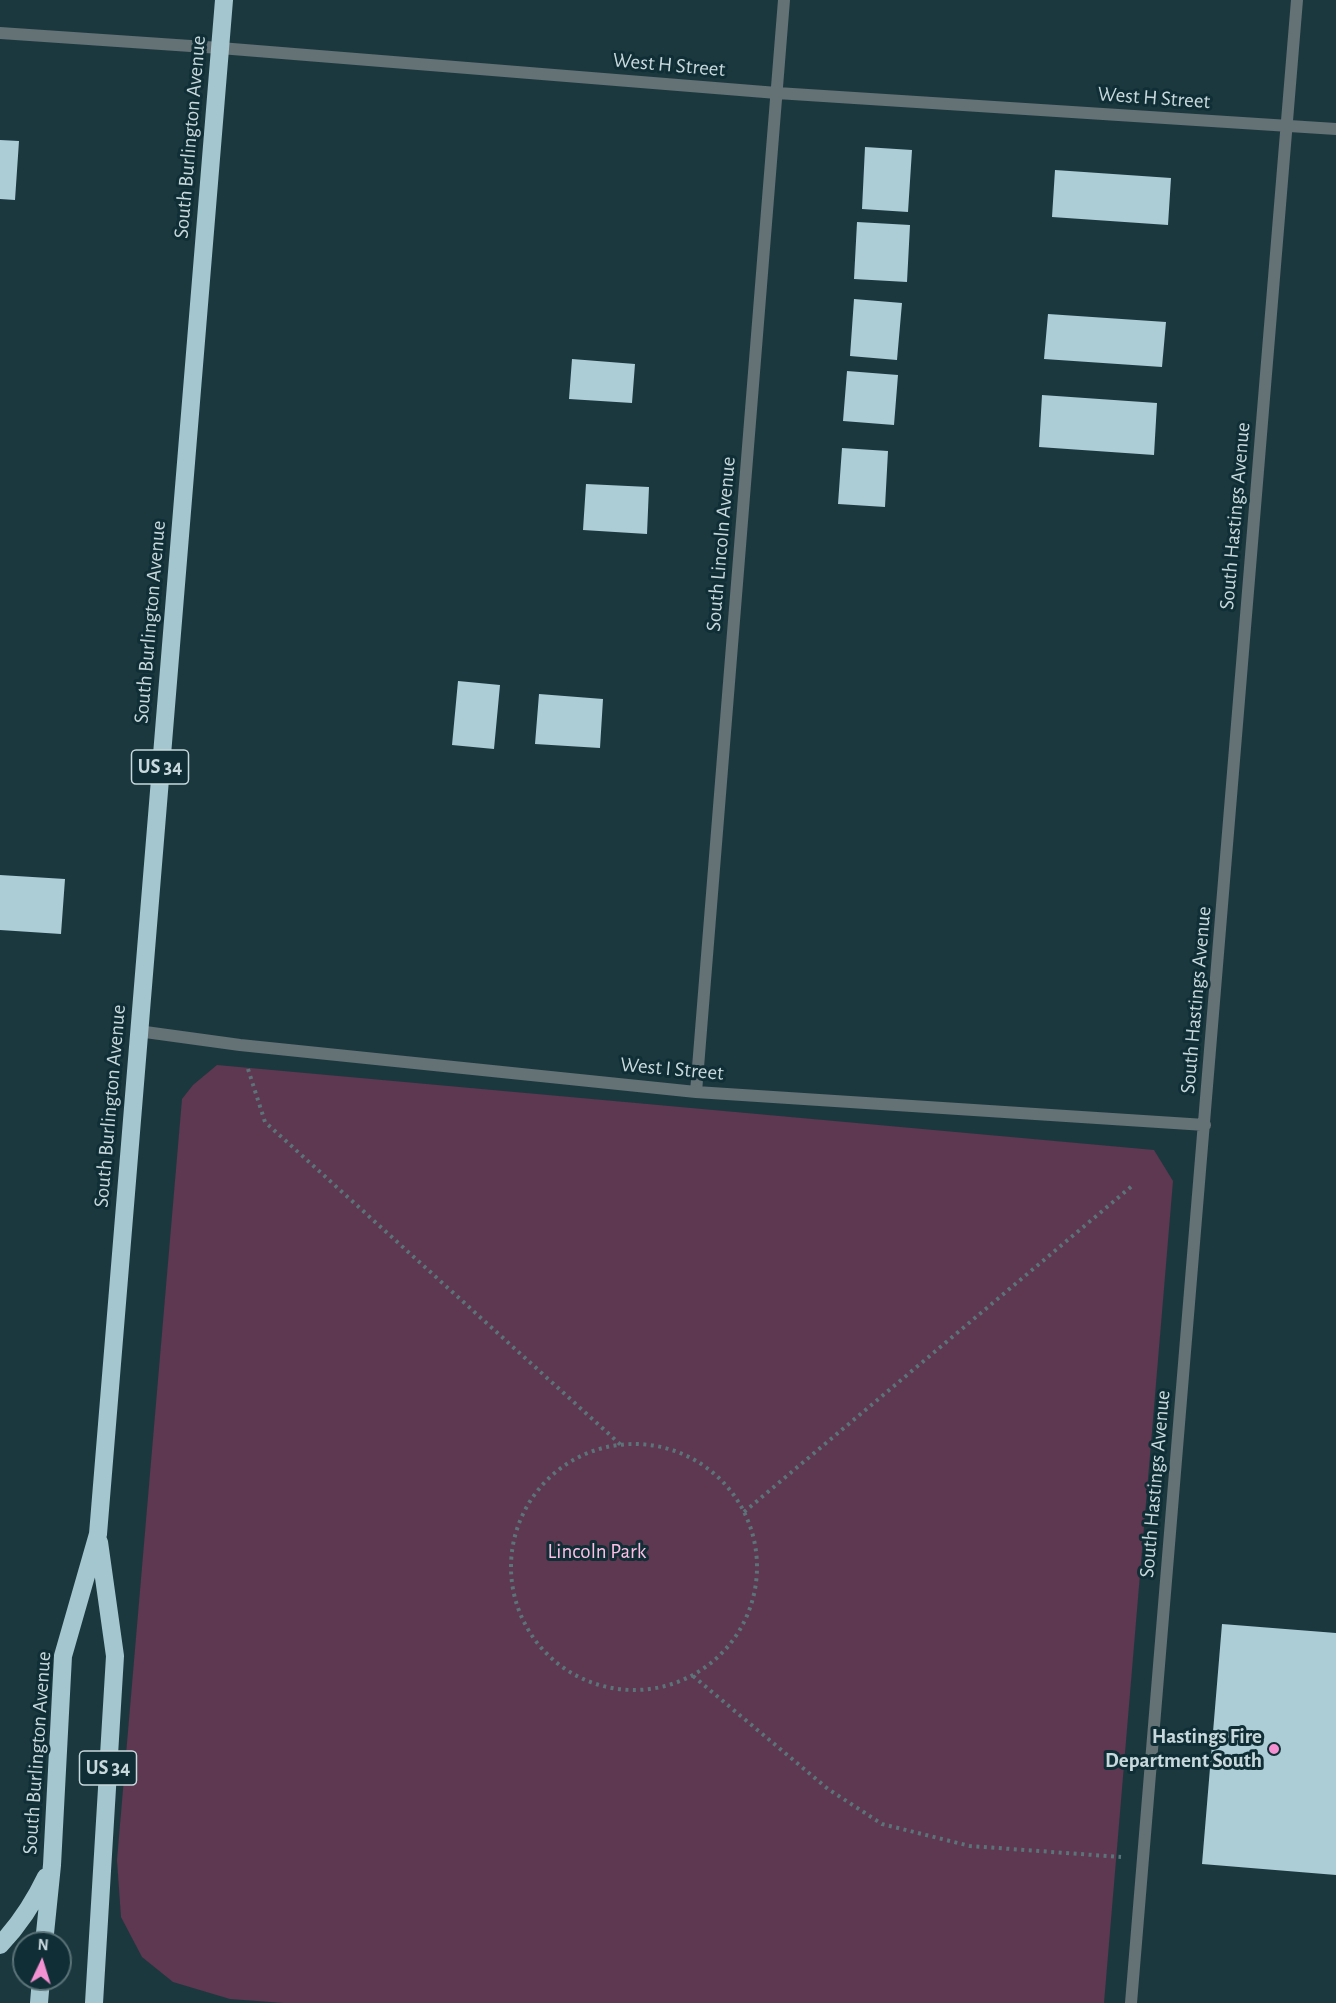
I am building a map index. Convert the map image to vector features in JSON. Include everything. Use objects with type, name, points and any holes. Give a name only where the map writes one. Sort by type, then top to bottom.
[{"type":"highway","name":"South Burlington Avenue","points":[[45,1931],[52,1865],[63,1656],[98,1534],[224,0]]},
{"type":"highway","name":"South Burlington Avenue","points":[[94,2003],[115,1656],[98,1534]]},
{"type":"highway","points":[[0,1945],[12,1933],[36,1899],[52,1865]]},
{"type":"street","name":"South Lincoln Avenue","points":[[696,1092],[784,0]]},
{"type":"street","name":"South Hastings Avenue","points":[[1131,2003],[1297,0]]},
{"type":"street","name":"West H Street","points":[[0,33],[220,48],[777,93],[1336,129]]},
{"type":"street","name":"West I Street","points":[[138,1031],[240,1045],[696,1092],[1205,1125]]},
{"type":"path","points":[[240,1045],[265,1122],[621,1445]]},
{"type":"path","points":[[744,1512],[1132,1186]]},
{"type":"path","points":[[621,1445],[651,1445],[680,1453],[706,1467],[728,1487],[744,1512],[755,1542],[758,1574],[752,1604],[739,1633],[718,1657],[693,1676],[664,1687],[633,1691],[602,1687],[573,1675],[548,1656],[529,1632],[516,1604],[510,1573],[513,1542],[523,1513],[540,1487],[563,1466],[591,1452],[621,1445]]},
{"type":"path","points":[[693,1676],[828,1789],[882,1824],[970,1845],[1143,1859]]},
{"type":"green space","name":"Lincoln Park","points":[[217,1065],[1154,1150],[1173,1181],[1104,2003],[284,2003],[230,1999],[173,1982],[142,1957],[121,1917],[117,1860],[182,1099],[193,1085]]},
{"type":"building","points":[[0,140],[19,141],[15,200],[0,199]]},
{"type":"building","points":[[865,147],[912,150],[908,212],[862,209]]},
{"type":"building","points":[[1055,170],[1171,178],[1168,225],[1052,217]]},
{"type":"building","points":[[857,222],[910,225],[907,282],[854,279]]},
{"type":"building","points":[[854,299],[902,303],[897,360],[850,356]]},
{"type":"building","points":[[1048,314],[1166,322],[1162,367],[1044,359]]},
{"type":"building","points":[[572,359],[635,364],[632,403],[569,399]]},
{"type":"building","points":[[847,371],[898,375],[894,425],[843,421]]},
{"type":"building","points":[[1042,395],[1157,403],[1154,455],[1039,447]]},
{"type":"building","points":[[842,448],[888,451],[885,507],[838,504]]},
{"type":"building","points":[[586,484],[649,487],[647,534],[583,530]]},
{"type":"building","points":[[458,681],[500,685],[494,749],[452,745]]},
{"type":"building","points":[[539,694],[603,699],[600,748],[535,744]]},
{"type":"building","points":[[0,875],[65,879],[61,934],[0,930]]},
{"type":"building","name":"Hastings Fire Department South","points":[[1222,1624],[1336,1633],[1336,1875],[1202,1864]]},
{"type":"place","name":"Hastings Fire Department South","points":[[1274,1749]]}]
